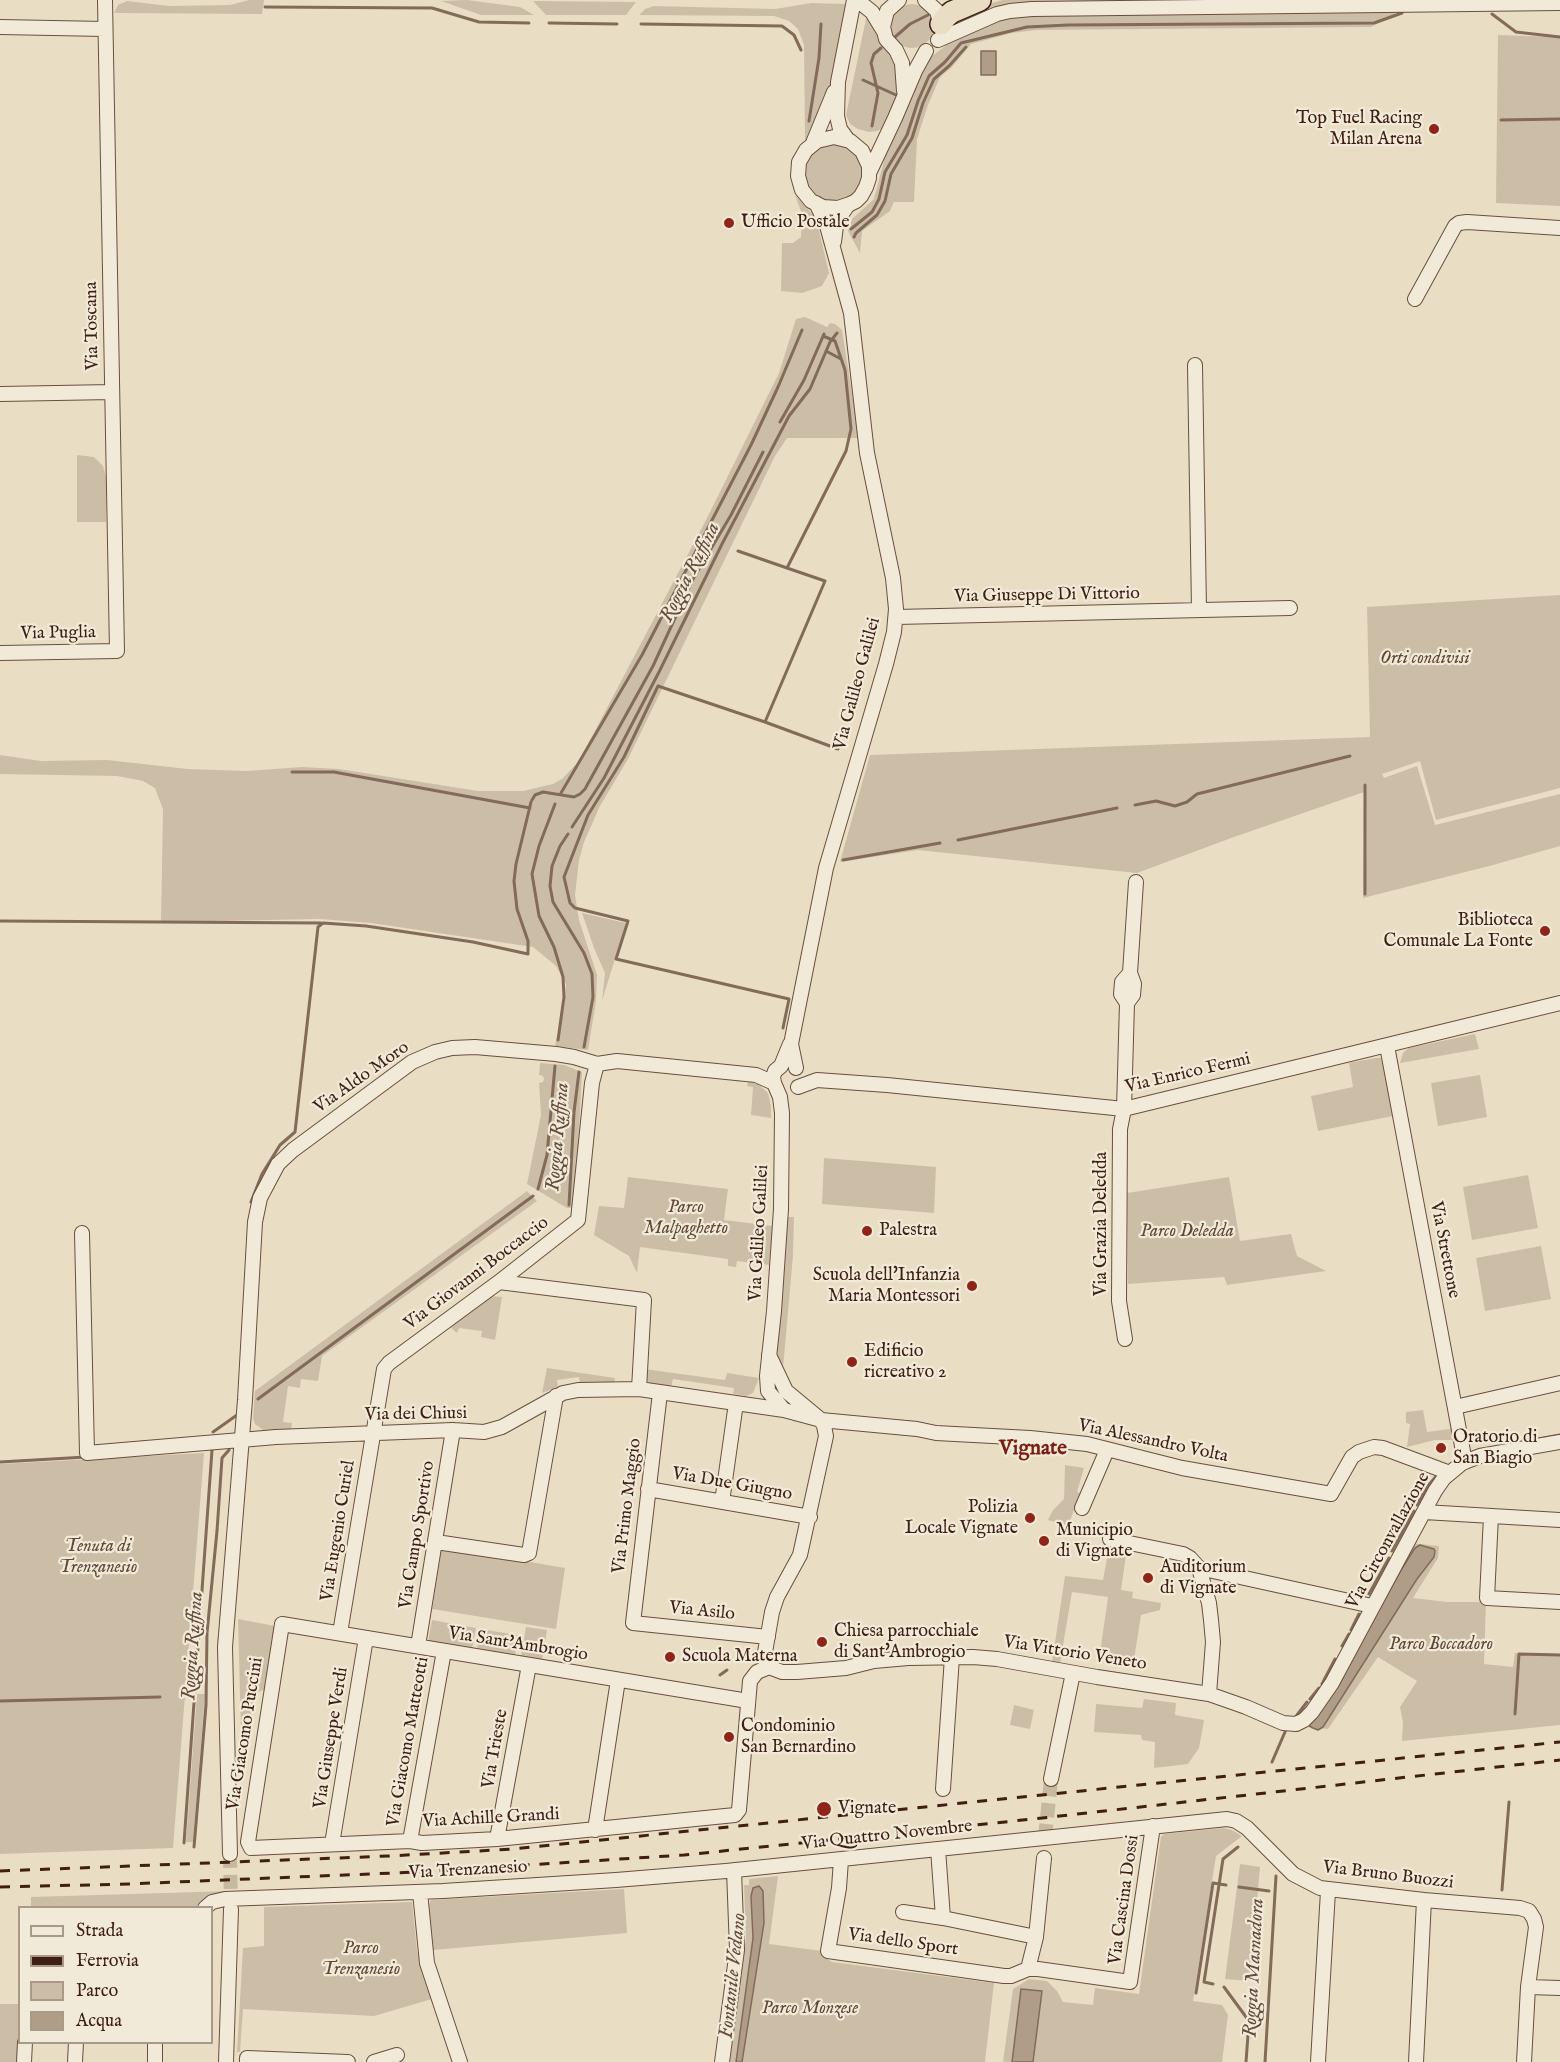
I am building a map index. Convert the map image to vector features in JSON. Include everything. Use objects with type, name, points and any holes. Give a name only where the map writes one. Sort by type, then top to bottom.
[{"type":"highway","points":[[939,32],[946,17],[952,12],[980,0]]},
{"type":"street","name":"Via Toscana","points":[[105,0],[117,651]]},
{"type":"street","points":[[870,171],[865,155],[841,132],[837,120],[838,82],[855,0],[872,12],[887,41],[896,50],[904,69],[904,95]]},
{"type":"street","points":[[883,30],[883,21],[887,11],[899,0]]},
{"type":"street","points":[[925,0],[937,11],[939,32]]},
{"type":"street","points":[[834,250],[837,222],[843,211],[864,192],[870,171],[904,95],[926,51],[939,32],[1019,9],[1560,3]]},
{"type":"street","points":[[0,27],[105,28]]},
{"type":"street","points":[[896,50],[910,55],[926,51]]},
{"type":"street","points":[[838,82],[813,143],[802,156],[798,172],[802,190],[816,204],[832,208],[850,204]]},
{"type":"street","points":[[813,143],[830,137],[852,142],[872,142],[889,131]]},
{"type":"street","name":"Via Galileo Galilei","points":[[788,1069],[826,868],[886,664],[896,617],[893,578],[867,453],[851,313],[826,222],[816,204]]},
{"type":"street","points":[[1415,299],[1455,226],[1459,223],[1560,228]]},
{"type":"street","points":[[1195,366],[1199,610]]},
{"type":"street","points":[[0,394],[112,392]]},
{"type":"street","name":"Via Giuseppe Di Vittorio","points":[[896,617],[1290,608]]},
{"type":"street","name":"Via Puglia","points":[[0,653],[117,651]]},
{"type":"street","name":"Via Grazia Deledda","points":[[1125,1339],[1119,1301],[1120,1129],[1124,1109],[1127,1003],[1121,994],[1122,982],[1130,973],[1136,882]]},
{"type":"street","name":"Via Enrico Fermi","points":[[817,1080],[1124,1109],[1560,1003]]},
{"type":"street","name":"Via Aldo Moro","points":[[230,1854],[225,1647],[242,1439],[255,1217],[263,1191],[281,1161],[300,1144],[405,1067],[439,1050],[465,1046],[550,1053],[574,1057],[597,1065],[617,1061],[756,1075],[788,1069]]},
{"type":"street","name":"Via Strettone","points":[[1387,1046],[1465,1462]]},
{"type":"street","name":"Via Giovanni Boccaccio","points":[[373,1434],[383,1370],[386,1366],[576,1222],[579,1217],[592,1083],[597,1065]]},
{"type":"street","points":[[788,1069],[817,1080],[784,1093],[775,1086],[773,1077],[788,1069]]},
{"type":"street","points":[[788,1069],[801,1079],[795,1090]]},
{"type":"street","name":"Via Aldo Moro","points":[[756,1075],[775,1086]]},
{"type":"street","name":"Via Galileo Galilei","points":[[768,1391],[767,1376],[778,1261],[782,1113],[775,1086]]},
{"type":"street","name":"Via Galileo Galilei","points":[[782,1113],[795,1090]]},
{"type":"street","name":"Via dei Chiusi","points":[[82,1233],[87,1453],[242,1439],[453,1430],[480,1432],[496,1429],[556,1396],[578,1390],[639,1389],[784,1410]]},
{"type":"street","points":[[499,1282],[644,1300],[639,1389]]},
{"type":"street","points":[[748,1701],[752,1677],[769,1667],[765,1658],[776,1599],[799,1559],[826,1436],[825,1426],[820,1420],[786,1392],[769,1355]]},
{"type":"street","points":[[1455,1407],[1560,1383]]},
{"type":"street","points":[[768,1391],[786,1392]]},
{"type":"street","points":[[768,1391],[784,1410]]},
{"type":"street","name":"Via dei Chiusi","points":[[736,1403],[751,1401],[768,1391]]},
{"type":"street","points":[[784,1410],[786,1392]]},
{"type":"street","name":"Via Primo Maggio","points":[[633,1623],[660,1393]]},
{"type":"street","points":[[436,1542],[524,1555],[529,1553],[556,1396]]},
{"type":"street","points":[[722,1502],[736,1403]]},
{"type":"street","name":"Via Alessandro Volta","points":[[784,1410],[820,1420],[917,1429],[936,1433],[1087,1444],[1182,1468],[1331,1494],[1352,1456],[1374,1448],[1383,1448],[1450,1473]]},
{"type":"street","name":"Via Campo Sportivo","points":[[418,1647],[453,1430]]},
{"type":"street","name":"Via Eugenio Curiel","points":[[340,1633],[373,1434]]},
{"type":"street","name":"Via Circonvallazione","points":[[1298,1724],[1312,1712],[1332,1683],[1437,1487],[1450,1473],[1465,1462],[1484,1455],[1560,1442]]},
{"type":"street","points":[[1082,1508],[1107,1450]]},
{"type":"street","name":"Via Due Giugno","points":[[648,1489],[810,1516]]},
{"type":"street","points":[[1424,1512],[1560,1520]]},
{"type":"street","points":[[1491,1516],[1487,1598],[1560,1602]]},
{"type":"street","points":[[1110,1539],[1183,1554],[1199,1568],[1210,1611],[1213,1642],[1209,1694]]},
{"type":"street","points":[[1199,1568],[1372,1606]]},
{"type":"street","name":"Via Asilo","points":[[633,1623],[768,1637]]},
{"type":"street","name":"Via Sant'Ambrogio","points":[[282,1624],[748,1701]]},
{"type":"street","name":"Via Giacomo Puccini","points":[[251,1848],[248,1842],[282,1624]]},
{"type":"street","name":"Via Giuseppe Verdi","points":[[332,1844],[366,1638]]},
{"type":"street","name":"Via Giacomo Matteotti","points":[[410,1840],[444,1651]]},
{"type":"street","points":[[943,1789],[952,1657]]},
{"type":"street","name":"Via Vittorio Veneto","points":[[769,1667],[782,1672],[797,1672],[846,1668],[874,1660],[952,1657],[997,1659],[1209,1694],[1283,1723],[1298,1724]]},
{"type":"street","name":"Via Trieste","points":[[497,1839],[530,1665]]},
{"type":"street","points":[[1051,1779],[1072,1673]]},
{"type":"street","points":[[595,1830],[618,1680]]},
{"type":"street","name":"Via Achille Grandi","points":[[251,1848],[410,1840],[422,1843],[497,1839],[733,1815],[739,1810],[748,1701]]},
{"type":"street","name":"Via Bruno Buozzi","points":[[1044,1838],[1221,1819],[1236,1821],[1247,1828],[1290,1872],[1304,1882],[1328,1891],[1520,1908],[1532,1915],[1536,1927],[1528,1987]]},
{"type":"street","name":"Via Cascina Dossi","points":[[1028,1969],[1131,1982],[1154,1826]]},
{"type":"street","name":"Via Quattro Novembre","points":[[734,1870],[1044,1838]]},
{"type":"street","points":[[938,1850],[943,1918]]},
{"type":"street","points":[[1028,1969],[1036,1937],[1044,1858]]},
{"type":"street","name":"Via dello Sport","points":[[841,1860],[839,1888],[828,1951],[1004,1976],[1011,1976],[1028,1969]]},
{"type":"street","points":[[722,2062],[737,1950],[734,1870]]},
{"type":"street","name":"Via Trenzanesio","points":[[207,1906],[212,1902],[225,1899],[420,1892],[734,1870]]},
{"type":"street","points":[[1318,2062],[1328,1891]]},
{"type":"street","points":[[420,1892],[427,1963],[460,2062]]},
{"type":"street","points":[[1416,2062],[1424,1900]]},
{"type":"street","points":[[226,2062],[231,1909]]},
{"type":"street","points":[[903,1912],[1036,1937]]},
{"type":"street","points":[[1524,2062],[1528,1987],[1560,1988]]},
{"type":"street","points":[[24,2044],[24,2062]]},
{"type":"street","points":[[75,2062],[76,2044]]},
{"type":"street","points":[[155,2044],[155,2062]]},
{"type":"street","points":[[374,2062],[397,2055]]},
{"type":"street","points":[[247,2062],[247,2058],[348,2062]]},
{"type":"green space","points":[[249,0],[264,0],[262,14],[114,13],[118,5],[127,1],[169,6],[230,5]]},
{"type":"green space","points":[[467,0],[520,7],[534,15],[481,15],[441,1]]},
{"type":"green space","points":[[1003,0],[1406,0],[1022,3],[948,31],[950,25],[988,4]]},
{"type":"green space","points":[[533,1],[636,2],[626,15],[546,15]]},
{"type":"green space","points":[[811,3],[847,4],[835,80],[811,134],[805,141],[804,45],[798,29],[789,21],[774,16],[639,15],[645,9],[654,6],[775,9]]},
{"type":"green space","points":[[912,4],[927,11],[934,26],[927,41],[912,48],[897,41],[890,26],[897,11]]},
{"type":"green space","points":[[1402,10],[1371,27],[1036,30],[1012,33],[971,44],[952,67],[940,77],[928,105],[917,139],[914,202],[894,202],[890,211],[862,231],[860,253],[848,231],[852,219],[874,199],[887,149],[926,61],[950,42],[977,28],[1023,12]]},
{"type":"green space","points":[[867,14],[897,62],[899,95],[885,127],[869,132],[850,124],[846,115]]},
{"type":"green space","points":[[1498,35],[1560,37],[1560,206],[1496,203]]},
{"type":"green space","points":[[828,144],[840,144],[855,152],[863,167],[863,179],[855,194],[840,202],[828,202],[813,194],[805,179],[805,167],[813,152]]},
{"type":"green space","points":[[795,195],[816,218],[829,273],[822,286],[802,293],[781,291],[782,243],[793,243],[801,237],[802,214]]},
{"type":"green space","points":[[805,317],[827,327],[830,323],[835,324],[842,330],[859,438],[787,438],[775,456],[628,759],[600,806],[584,842],[579,860],[575,895],[579,920],[597,975],[596,1001],[588,1050],[555,1046],[564,1008],[566,984],[556,966],[533,947],[371,923],[320,919],[161,922],[163,809],[155,788],[143,781],[117,776],[0,774],[0,755],[41,761],[107,760],[188,769],[247,771],[302,767],[339,769],[478,791],[523,791],[553,784],[562,779],[579,761],[706,520],[779,373],[796,319]]},
{"type":"green space","points":[[77,455],[94,457],[103,466],[106,477],[106,522],[77,522]]},
{"type":"green space","name":"Orti condivisi","points":[[1560,595],[1560,788],[1436,820],[1420,761],[1382,774],[1384,778],[1417,766],[1435,825],[1560,794],[1560,846],[1363,898],[1364,792],[1137,873],[918,850],[840,862],[870,755],[1370,737],[1367,607]]},
{"type":"green space","points":[[582,913],[626,923],[602,1001],[605,973]]},
{"type":"green space","points":[[1475,1034],[1479,1049],[1400,1063],[1403,1053],[1409,1048]]},
{"type":"green space","points":[[1381,1058],[1383,1062],[1393,1116],[1318,1131],[1311,1096],[1353,1087],[1349,1063]]},
{"type":"green space","points":[[540,1063],[564,1065],[582,1072],[575,1205],[571,1208],[567,1208],[527,1184],[541,1115],[539,1083],[544,1079],[539,1075]]},
{"type":"green space","points":[[1480,1075],[1487,1117],[1438,1126],[1431,1083]]},
{"type":"green space","points":[[748,1082],[758,1084],[768,1093],[771,1118],[751,1115],[753,1087],[747,1086]]},
{"type":"green space","points":[[824,1158],[936,1167],[934,1213],[822,1204]]},
{"type":"green space","points":[[1528,1175],[1538,1228],[1472,1240],[1463,1187]]},
{"type":"green space","name":"Parco Malpaghetto","points":[[628,1177],[728,1189],[724,1220],[773,1226],[769,1265],[737,1261],[736,1267],[728,1266],[728,1259],[640,1247],[637,1273],[629,1256],[594,1235],[599,1206],[624,1208]]},
{"type":"green space","name":"Parco Deledda","points":[[1229,1177],[1240,1241],[1291,1234],[1297,1256],[1326,1271],[1227,1285],[1224,1277],[1128,1284],[1127,1193]]},
{"type":"green space","points":[[527,1191],[537,1201],[322,1356],[318,1381],[301,1379],[300,1388],[288,1386],[283,1422],[292,1423],[291,1431],[263,1430],[255,1424],[253,1418],[255,1391]]},
{"type":"green space","points":[[785,1217],[794,1217],[793,1256],[783,1368],[778,1362],[777,1351]]},
{"type":"green space","points":[[1541,1246],[1551,1299],[1485,1311],[1476,1258]]},
{"type":"green space","points":[[489,1296],[502,1297],[495,1340],[481,1337],[482,1331],[459,1328],[457,1333],[449,1326]]},
{"type":"green space","points":[[547,1368],[615,1378],[614,1384],[580,1384],[579,1377],[557,1380],[558,1387],[542,1393]]},
{"type":"green space","points":[[644,1369],[725,1380],[727,1373],[759,1378],[753,1393],[746,1396],[733,1394],[734,1388],[673,1379],[671,1387],[653,1385],[646,1381]]},
{"type":"green space","points":[[1423,1410],[1427,1432],[1450,1429],[1449,1416],[1452,1415],[1457,1440],[1435,1440],[1407,1447],[1410,1424],[1406,1423],[1406,1412]]},
{"type":"green space","name":"Tenuta di Trenzanesio","points":[[204,1453],[173,1848],[0,1854],[0,1464]]},
{"type":"green space","points":[[1065,1465],[1084,1468],[1077,1492],[1086,1494],[1076,1505],[1068,1526],[1048,1520],[1053,1510],[1064,1499]]},
{"type":"green space","points":[[1110,1542],[1120,1544],[1118,1554],[1126,1555],[1121,1590],[1133,1592],[1132,1598],[1161,1603],[1160,1610],[1141,1615],[1135,1653],[1136,1665],[1099,1660],[1108,1597],[1072,1592],[1060,1663],[1052,1662],[1065,1576],[1103,1580]]},
{"type":"green space","name":"Parco Boccadoro","points":[[1411,1543],[1439,1546],[1438,1558],[1413,1598],[1447,1602],[1486,1602],[1484,1664],[1513,1667],[1515,1653],[1560,1654],[1560,1725],[1402,1741],[1403,1723],[1400,1707],[1417,1681],[1378,1657],[1328,1729],[1309,1725],[1337,1683]]},
{"type":"green space","points":[[442,1547],[565,1568],[556,1629],[432,1609]]},
{"type":"green space","points":[[238,1619],[275,1626],[265,1689],[254,1694],[242,1770]]},
{"type":"green space","points":[[432,1620],[476,1628],[472,1649],[428,1642]]},
{"type":"green space","points":[[526,1627],[547,1630],[542,1660],[521,1656]]},
{"type":"green space","points":[[480,1629],[518,1635],[515,1655],[477,1649]]},
{"type":"green space","points":[[197,1694],[205,1694],[193,1842],[186,1842]]},
{"type":"green space","points":[[1144,1699],[1176,1703],[1175,1715],[1204,1720],[1199,1748],[1188,1764],[1154,1768],[1155,1742],[1142,1740],[1141,1735],[1094,1732],[1096,1704],[1142,1708]]},
{"type":"green space","points":[[1014,1705],[1034,1710],[1030,1729],[1010,1725]]},
{"type":"green space","points":[[1223,1828],[1242,1836],[1216,1856],[1193,2001],[1222,2005],[1228,2015],[1222,2062],[1003,2062],[1013,1989],[1029,1979],[1047,1981],[1057,1991],[1063,2002],[1093,2005],[1095,1988],[1139,1994],[1161,1837],[1164,1834]]},
{"type":"green space","points":[[1240,1864],[1260,1867],[1250,1981],[1225,1979]]},
{"type":"green space","name":"Parco Monzese","points":[[778,1876],[769,1944],[822,1951],[823,1956],[832,1962],[994,1983],[985,2062],[730,2062],[746,1937],[744,1885],[749,1885],[749,1879]]},
{"type":"green space","points":[[624,1889],[627,1933],[433,1950],[429,1904],[431,1900]]},
{"type":"green space","points":[[231,1891],[201,1906],[31,1906],[31,1897]]},
{"type":"green space","name":"Parco Trenzanesio","points":[[412,1902],[417,1951],[432,1999],[374,2016],[243,2009],[240,2052],[237,2052],[243,1948],[264,1946],[264,1907]]},
{"type":"green space","points":[[0,2004],[18,2004],[20,2062],[0,2062]]},
{"type":"water","points":[[981,51],[996,51],[996,75],[981,75]]},
{"type":"water","points":[[1420,1545],[1434,1549],[1434,1557],[1417,1579],[1323,1727],[1318,1730],[1309,1726],[1338,1683],[1401,1570],[1415,1548]]},
{"type":"water","name":"Fontanile Vedano","points":[[759,1886],[763,1891],[764,1923],[742,2062],[736,2062],[753,1938],[751,1896],[753,1888]]},
{"type":"water","points":[[1021,1989],[1042,1991],[1033,2062],[1012,2062]]},
{"type":"waterway","points":[[265,7],[432,8],[479,22],[529,23]]},
{"type":"waterway","points":[[851,229],[872,212],[879,199],[885,172],[907,135],[929,76],[961,43],[1027,27],[1374,23],[1402,13]]},
{"type":"waterway","points":[[1492,14],[1516,32],[1560,37]]},
{"type":"waterway","points":[[895,37],[910,24],[928,15]]},
{"type":"waterway","points":[[549,23],[617,24]]},
{"type":"waterway","points":[[641,24],[782,26],[794,35],[801,50]]},
{"type":"waterway","points":[[809,121],[819,58],[821,24]]},
{"type":"waterway","name":"Roggia Ruffina","points":[[854,237],[877,215],[885,201],[891,174],[912,138],[923,103],[934,79],[966,47]]},
{"type":"waterway","points":[[872,126],[878,93],[871,63],[874,54],[881,48]]},
{"type":"waterway","points":[[863,80],[896,95]]},
{"type":"waterway","points":[[1501,120],[1560,119]]},
{"type":"waterway","points":[[561,793],[642,655],[751,445],[802,330]]},
{"type":"waterway","name":"Roggia Ruffina","points":[[572,827],[604,778],[789,416],[810,389],[830,342],[837,333]]},
{"type":"waterway","points":[[780,422],[804,380],[824,334]]},
{"type":"waterway","points":[[783,1028],[789,999],[616,959],[628,921],[575,908],[570,903],[564,877],[588,815],[624,757],[658,686],[765,722],[825,581],[787,568],[846,451],[851,429],[845,370],[835,341],[823,336]]},
{"type":"waterway","points":[[826,351],[841,359]]},
{"type":"waterway","points":[[532,800],[535,795],[543,792],[574,797],[585,789],[653,666],[693,579],[731,515],[763,452]]},
{"type":"waterway","points":[[738,551],[787,568]]},
{"type":"waterway","points":[[765,722],[838,749]]},
{"type":"waterway","points":[[1135,805],[1156,801],[1175,806],[1187,802],[1197,794],[1350,756]]},
{"type":"waterway","points":[[292,772],[334,772],[530,808]]},
{"type":"waterway","points":[[1365,785],[1365,894]]},
{"type":"waterway","points":[[251,1202],[262,1174],[280,1145],[295,1132],[318,927],[323,923],[366,926],[473,942],[528,954],[528,941],[517,909],[514,881],[531,802]]},
{"type":"waterway","points":[[555,804],[539,846],[532,874],[539,916],[554,947],[563,977],[564,997],[558,1040]]},
{"type":"waterway","points":[[958,840],[1117,808]]},
{"type":"waterway","name":"Roggia Ruffina","points":[[568,834],[552,866],[550,886],[553,902],[584,953],[592,974],[593,997],[584,1047]]},
{"type":"waterway","points":[[843,860],[940,843]]},
{"type":"waterway","points":[[0,921],[321,923]]},
{"type":"waterway","points":[[538,1189],[547,1155],[555,1066]]},
{"type":"waterway","name":"Roggia Ruffina","points":[[569,1205],[574,1112],[579,1072]]},
{"type":"waterway","points":[[258,1399],[533,1196]]},
{"type":"waterway","points":[[213,1432],[237,1415]]},
{"type":"waterway","points":[[1517,1443],[1560,1435]]},
{"type":"waterway","points":[[184,1843],[212,1450]]},
{"type":"waterway","name":"Roggia Ruffina","points":[[194,1847],[206,1705],[207,1633],[222,1458],[229,1450]]},
{"type":"waterway","points":[[0,1462],[86,1457]]},
{"type":"waterway","points":[[1417,1505],[1427,1487],[1439,1473]]},
{"type":"waterway","points":[[1392,1551],[1414,1511]]},
{"type":"waterway","points":[[1369,1594],[1389,1558]]},
{"type":"waterway","points":[[1351,1630],[1359,1614]]},
{"type":"waterway","points":[[1342,1646],[1349,1634]]},
{"type":"waterway","points":[[1515,1714],[1519,1654],[1560,1655]]},
{"type":"waterway","points":[[1322,1684],[1335,1659]]},
{"type":"waterway","points":[[720,1675],[727,1670]]},
{"type":"waterway","points":[[1310,1699],[1319,1688]]},
{"type":"waterway","points":[[0,1701],[160,1697]]},
{"type":"waterway","points":[[1297,1715],[1307,1702]]},
{"type":"waterway","points":[[1272,1762],[1285,1732]]},
{"type":"waterway","points":[[1502,1890],[1509,1802]]},
{"type":"waterway","points":[[1213,1984],[1204,1982],[1223,1859],[1238,1847]]},
{"type":"waterway","name":"Roggia Masnadora","points":[[1265,2062],[1276,1876]]},
{"type":"waterway","points":[[1196,1993],[1213,1883],[1226,1885]]},
{"type":"waterway","points":[[1239,1887],[1269,1891]]},
{"type":"waterway","points":[[1224,1987],[1249,2021],[1246,2062]]},
{"type":"tunnel","points":[[1045,1838],[1051,1779]]},
{"type":"tunnel","points":[[230,1854],[231,1909]]},
{"type":"railway","points":[[0,1871],[513,1849],[1560,1742]]},
{"type":"railway","points":[[0,1887],[417,1872],[684,1855],[1033,1819],[1560,1760]]},
{"type":"place","name":"Top Fuel Racing Milan Arena","points":[[1434,129]]},
{"type":"place","name":"Ufficio Postale","points":[[729,223]]},
{"type":"place","name":"Biblioteca Comunale La Fonte","points":[[1545,931]]},
{"type":"place","name":"Palestra","points":[[867,1231]]},
{"type":"place","name":"Scuola dell'Infanzia Maria Montessori","points":[[972,1286]]},
{"type":"place","name":"Edificio ricreativo 2","points":[[852,1362]]},
{"type":"place","name":"Oratorio di San Biagio","points":[[1441,1448]]},
{"type":"place","name":"Polizia Locale Vignate","points":[[1030,1518]]},
{"type":"place","name":"Municipio di Vignate","points":[[1044,1541]]},
{"type":"place","name":"Auditorium di Vignate","points":[[1148,1578]]},
{"type":"place","name":"Chiesa parrocchiale di Sant'Ambrogio","points":[[822,1642]]},
{"type":"place","name":"Scuola Materna","points":[[670,1657]]},
{"type":"place","name":"Condominio San Bernardino","points":[[729,1737]]},
{"type":"place","name":"Vignate","points":[[824,1809]]},
{"type":"district","name":"Vignate","points":[[1033,1450]]}]
